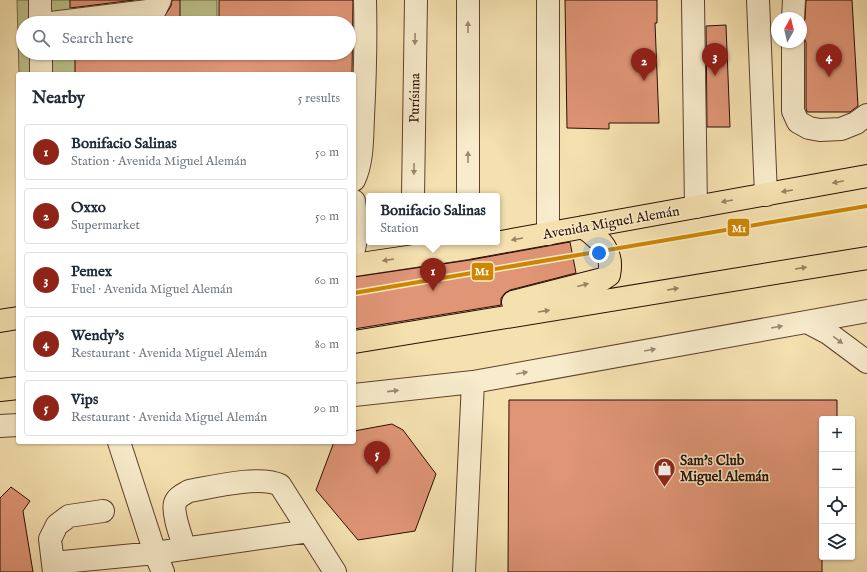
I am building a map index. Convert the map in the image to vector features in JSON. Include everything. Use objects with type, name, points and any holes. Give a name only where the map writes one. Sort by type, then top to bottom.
[{"type":"highway","name":"Avenida Miguel Alemán","points":[[500,241],[548,234],[867,176]]},
{"type":"highway","points":[[356,340],[442,317],[530,298],[604,279],[609,275],[611,268],[607,248],[599,238],[583,227]]},
{"type":"highway","name":"Avenida Miguel Alemán","points":[[356,265],[412,249],[468,245]]},
{"type":"highway","points":[[356,341],[867,258]]},
{"type":"highway","points":[[0,321],[16,318]]},
{"type":"highway","points":[[0,390],[16,388]]},
{"type":"street","points":[[40,0],[40,16]]},
{"type":"street","points":[[107,16],[155,10],[160,0]]},
{"type":"street","points":[[356,176],[358,172],[361,148],[366,55],[365,0]]},
{"type":"street","name":"Purísima","points":[[413,193],[416,0]]},
{"type":"street","points":[[468,0],[468,193]]},
{"type":"street","points":[[548,0],[548,234]]},
{"type":"street","points":[[693,0],[696,207]]},
{"type":"street","points":[[758,0],[766,195]]},
{"type":"street","points":[[793,12],[794,0]]},
{"type":"street","points":[[793,48],[793,111],[798,122],[809,128],[820,130],[841,129],[856,123],[867,115]]},
{"type":"street","points":[[41,60],[41,72]]},
{"type":"street","points":[[356,215],[358,229],[356,239]]},
{"type":"street","points":[[356,395],[473,382],[867,311]]},
{"type":"street","points":[[807,322],[828,333],[867,362]]},
{"type":"street","points":[[464,572],[473,382]]},
{"type":"street","points":[[0,426],[16,425]]},
{"type":"street","points":[[120,444],[159,563]]},
{"type":"street","points":[[185,549],[175,511],[175,502],[181,495],[189,491],[260,480],[272,481],[280,485],[335,572]]},
{"type":"street","points":[[103,511],[69,516],[57,525],[50,539],[53,568],[159,563],[185,549],[309,531]]},
{"type":"green space","points":[[17,0],[217,0],[217,16],[17,16]]},
{"type":"green space","points":[[19,60],[217,60],[217,72],[19,72]]},
{"type":"building","points":[[70,0],[134,0],[70,8]]},
{"type":"building","points":[[172,0],[180,0],[180,16],[165,16],[171,6]]},
{"type":"building","points":[[219,0],[353,0],[353,16],[219,16]]},
{"type":"building","points":[[565,0],[657,0],[657,23],[655,23],[659,123],[609,123],[609,129],[567,128]]},
{"type":"building","points":[[806,0],[852,0],[858,106],[850,112],[807,112],[807,12],[805,12]]},
{"type":"building","points":[[726,25],[730,127],[707,127],[706,26]]},
{"type":"building","points":[[75,60],[352,60],[352,72],[75,72]]},
{"type":"building","points":[[570,242],[576,273],[510,290],[501,298],[501,305],[356,329],[356,277],[470,260]]},
{"type":"building","name":"Sam's Club Miguel Alemán","points":[[509,400],[837,400],[837,416],[819,416],[819,560],[822,560],[822,572],[508,572]]},
{"type":"building","points":[[392,424],[403,430],[436,474],[415,531],[358,540],[316,490],[333,444],[356,444],[356,431]]},
{"type":"building","points":[[11,487],[30,501],[23,511],[33,572],[0,572],[0,498]]},
{"type":"transit line","name":"M1","points":[[356,293],[867,206]]},
{"type":"place","name":"Pemex","points":[[715,76]]},
{"type":"place","name":"Wendy's","points":[[829,77]]},
{"type":"place","name":"Oxxo","points":[[644,81]]},
{"type":"place","name":"Bonifacio Salinas","points":[[433,291]]},
{"type":"place","name":"Vips","points":[[377,474]]},
{"type":"place","name":"Sam's Club Miguel Alemán","points":[[665,488]]}]
